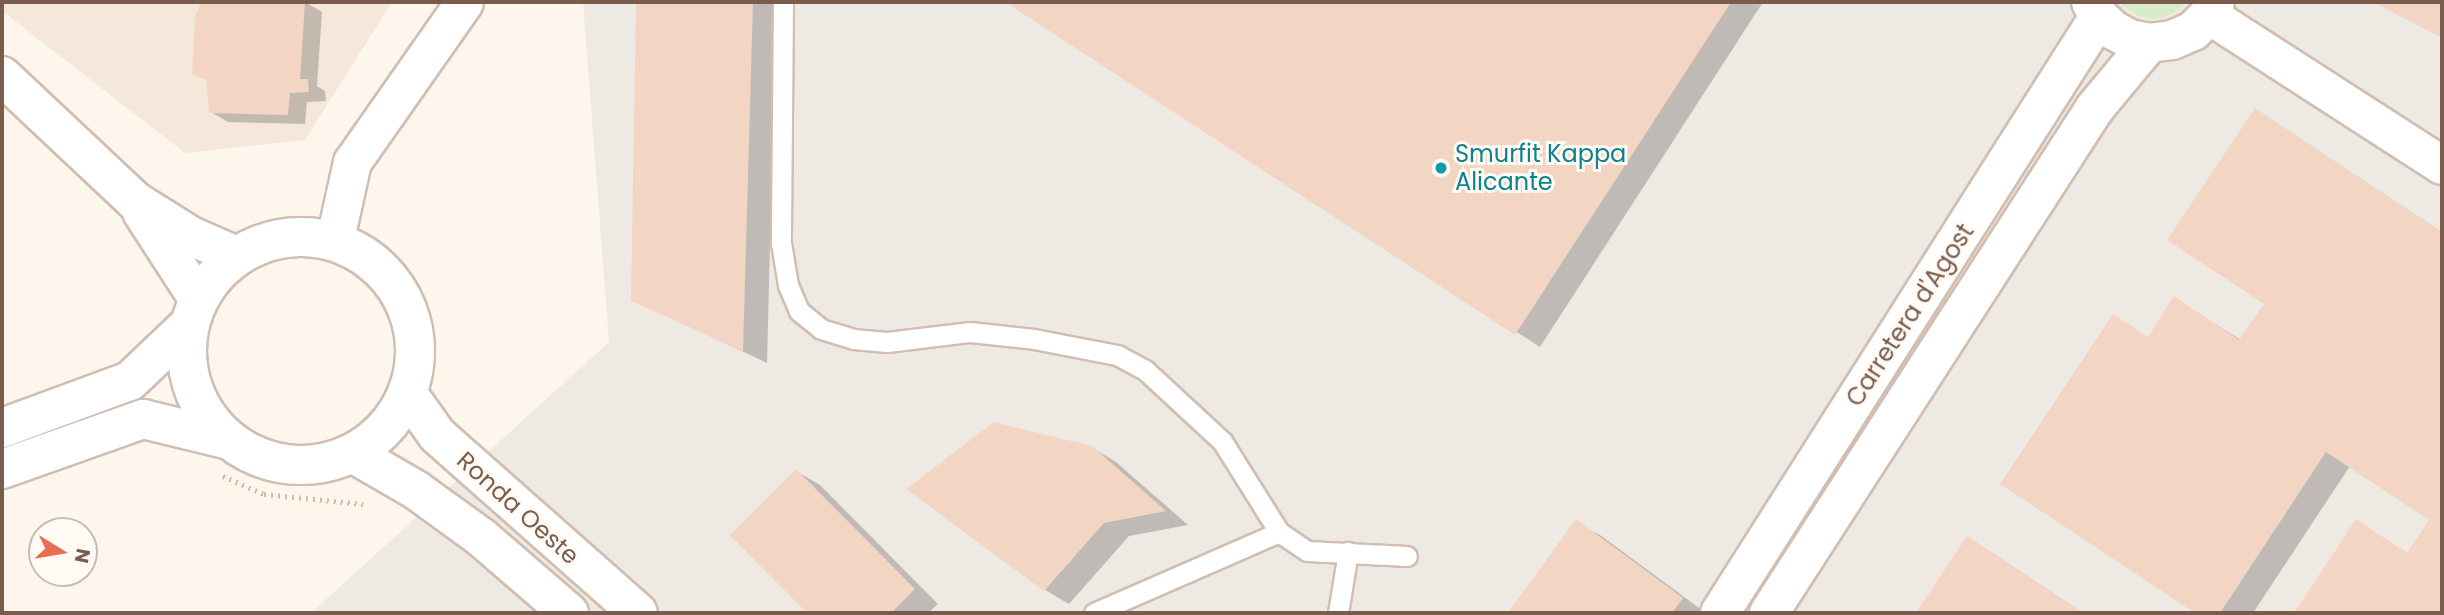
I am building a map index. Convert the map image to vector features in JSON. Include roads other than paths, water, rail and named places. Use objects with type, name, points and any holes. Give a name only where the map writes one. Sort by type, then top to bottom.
[{"type":"main road","points":[[2095,9],[2113,30],[2149,43],[2172,40],[2193,31],[2212,8]]},
{"type":"main road","name":"Carretera d'Agost","points":[[1720,613],[2095,9]]},
{"type":"main road","name":"Carretera d'Agost","points":[[1769,613],[2095,108],[2149,43]]},
{"type":"main road","points":[[2,76],[135,201],[189,235],[234,255]]},
{"type":"main road","points":[[135,201],[192,312],[188,382],[220,456]]},
{"type":"main road","points":[[2,428],[130,381],[192,312],[234,255],[281,235],[335,239],[386,271],[407,306],[416,361],[408,394],[396,416],[373,440],[354,454],[315,466],[220,456],[143,419],[2,469]]},
{"type":"main road","name":"Ronda Oeste","points":[[408,394],[437,435],[638,613]]},
{"type":"main road","name":"Ronda Oeste","points":[[354,454],[416,490],[471,530],[569,613]]},
{"type":"street","points":[[335,239],[352,162],[464,2]]},
{"type":"street","points":[[2212,8],[2442,165]]},
{"type":"lane","points":[[783,2],[780,243],[788,285],[799,311],[821,329],[853,339],[887,342],[970,332],[1034,339],[1117,355],[1145,370],[1222,441],[1279,531],[1307,551],[1407,556]]},
{"type":"lane","points":[[1094,613],[1279,531]]},
{"type":"lane","points":[[1338,613],[1348,552]]},
{"type":"place","name":"Smurfit Kappa Alicante","points":[[1441,168]]}]
